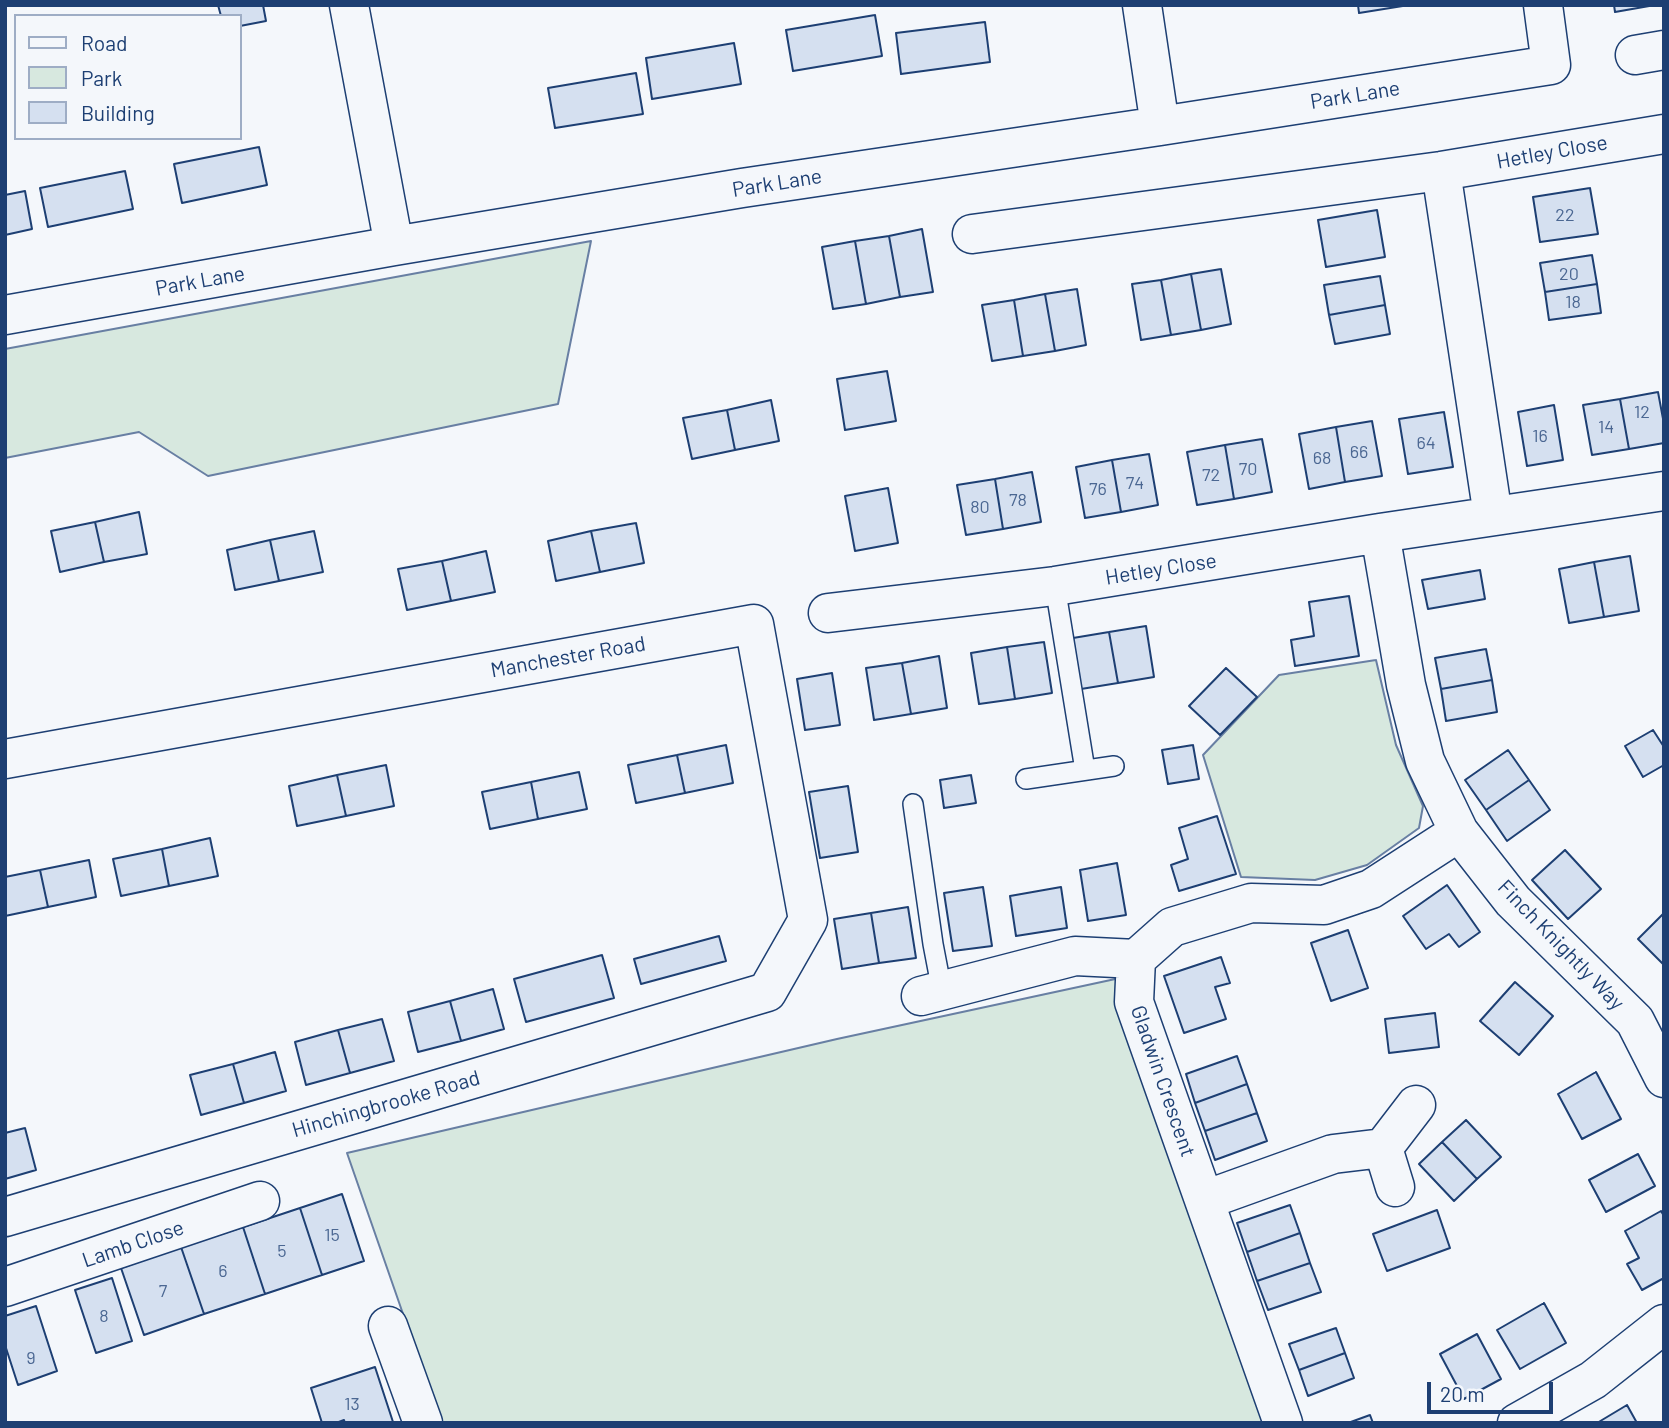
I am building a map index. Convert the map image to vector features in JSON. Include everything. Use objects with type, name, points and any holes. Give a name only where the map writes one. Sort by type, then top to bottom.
[{"type":"street","points":[[349,5],[394,246]]},
{"type":"street","points":[[1142,5],[1160,126]]},
{"type":"street","name":"Park Lane","points":[[5,316],[394,246],[729,191],[1550,65],[1543,5]]},
{"type":"street","name":"Hetley Close","points":[[972,234],[1441,171],[1664,134]]},
{"type":"street","points":[[1441,171],[1493,516]]},
{"type":"street","name":"Hetley Close","points":[[828,613],[1055,586],[1380,533],[1664,491]]},
{"type":"street","name":"Finch Knightly Way","points":[[1380,533],[1406,685],[1425,761],[1459,832],[1513,901],[1635,1021],[1664,1078]]},
{"type":"street","name":"Manchester Road","points":[[5,759],[754,624],[808,920],[767,992]]},
{"type":"street","points":[[932,993],[1075,956],[1136,960],[1172,927],[1251,903],[1324,905],[1371,889],[1459,832]]},
{"type":"street","name":"Gladwin Crescent","points":[[1136,960],[1134,1002],[1283,1423]]},
{"type":"street","name":"Hinchingbrooke Road","points":[[5,1217],[767,992]]},
{"type":"street","points":[[1205,1200],[1332,1153],[1383,1148],[1416,1105]]},
{"type":"street","points":[[1383,1148],[1395,1187]]},
{"type":"street","name":"Lamb Close","points":[[5,1287],[260,1201]]},
{"type":"street","points":[[1517,1423],[1593,1380],[1664,1324]]},
{"type":"street","points":[[388,1326],[423,1423]]},
{"type":"lane","points":[[1055,586],[1085,770]]},
{"type":"lane","points":[[1026,779],[1114,766]]},
{"type":"lane","points":[[913,804],[933,944],[932,993]]},
{"type":"green space","points":[[591,241],[558,404],[208,476],[139,432],[5,458],[5,349]]},
{"type":"green space","points":[[1376,660],[1396,745],[1423,806],[1419,828],[1367,865],[1315,880],[1241,877],[1203,755],[1279,675]]},
{"type":"green space","points":[[1120,978],[1274,1423],[441,1423],[347,1153],[837,1039]]},
{"type":"building","points":[[218,5],[263,5],[266,21],[242,26],[242,14],[220,14]]},
{"type":"building","points":[[1358,5],[1409,5],[1359,13]]},
{"type":"building","points":[[1614,5],[1655,5],[1615,12]]},
{"type":"building","points":[[875,15],[882,56],[793,71],[786,30]]},
{"type":"building","points":[[985,22],[990,62],[901,74],[896,33]]},
{"type":"building","points":[[734,43],[741,84],[652,99],[646,58]]},
{"type":"building","points":[[636,73],[643,114],[555,128],[548,88]]},
{"type":"building","points":[[259,147],[267,185],[182,203],[174,164]]},
{"type":"building","points":[[125,171],[133,209],[48,227],[40,188]]},
{"type":"building","points":[[1590,188],[1598,234],[1540,242],[1533,197]]},
{"type":"building","points":[[25,191],[32,229],[5,235],[5,195]]},
{"type":"building","points":[[1377,210],[1385,257],[1326,267],[1318,220]]},
{"type":"building","points":[[922,229],[933,292],[900,297],[889,236]]},
{"type":"building","points":[[889,236],[900,297],[866,304],[855,241]]},
{"type":"building","points":[[855,241],[866,304],[833,309],[822,247]]},
{"type":"building","points":[[1592,255],[1597,284],[1545,292],[1540,263]]},
{"type":"building","points":[[1221,269],[1231,324],[1201,330],[1191,274]]},
{"type":"building","points":[[1191,274],[1201,330],[1171,335],[1161,280]]},
{"type":"building","points":[[1380,276],[1385,305],[1329,315],[1324,285]]},
{"type":"building","points":[[1161,280],[1171,335],[1141,340],[1132,284]]},
{"type":"building","points":[[1597,284],[1601,313],[1549,320],[1545,292]]},
{"type":"building","points":[[1077,289],[1086,345],[1055,351],[1045,294]]},
{"type":"building","points":[[1045,294],[1055,351],[1023,356],[1014,300]]},
{"type":"building","points":[[1014,300],[1023,356],[992,361],[982,305]]},
{"type":"building","points":[[1385,305],[1390,334],[1335,344],[1329,315]]},
{"type":"building","points":[[887,371],[896,421],[845,430],[837,379]]},
{"type":"building","points":[[1658,392],[1664,424],[1664,443],[1629,449],[1620,399]]},
{"type":"building","points":[[1620,399],[1629,449],[1592,455],[1583,405]]},
{"type":"building","points":[[771,400],[779,441],[735,450],[727,410]]},
{"type":"building","points":[[1554,405],[1563,460],[1527,466],[1518,412]]},
{"type":"building","points":[[727,410],[735,450],[692,459],[683,418]]},
{"type":"building","points":[[1444,412],[1453,467],[1408,474],[1399,419]]},
{"type":"building","points":[[1372,421],[1382,476],[1345,482],[1336,427]]},
{"type":"building","points":[[1336,427],[1345,482],[1309,489],[1299,434]]},
{"type":"building","points":[[1262,439],[1272,492],[1234,499],[1225,445]]},
{"type":"building","points":[[1225,445],[1234,499],[1197,505],[1187,452]]},
{"type":"building","points":[[1149,454],[1158,505],[1121,512],[1112,460]]},
{"type":"building","points":[[1112,460],[1121,512],[1085,518],[1076,467]]},
{"type":"building","points":[[1032,472],[1041,522],[1003,529],[995,479]]},
{"type":"building","points":[[995,479],[1003,529],[966,535],[957,485]]},
{"type":"building","points":[[888,488],[898,543],[855,551],[845,496]]},
{"type":"building","points":[[139,512],[147,554],[104,562],[95,522]]},
{"type":"building","points":[[95,522],[104,562],[60,572],[51,531]]},
{"type":"building","points":[[636,523],[644,563],[600,572],[591,531]]},
{"type":"building","points":[[314,531],[323,572],[279,581],[270,540]]},
{"type":"building","points":[[591,531],[600,572],[556,581],[548,541]]},
{"type":"building","points":[[270,540],[279,581],[235,590],[227,550]]},
{"type":"building","points":[[486,551],[495,592],[451,601],[442,561]]},
{"type":"building","points":[[1630,556],[1639,611],[1604,617],[1594,562]]},
{"type":"building","points":[[442,561],[451,601],[407,610],[398,569]]},
{"type":"building","points":[[1594,562],[1604,617],[1569,623],[1559,569]]},
{"type":"building","points":[[1480,570],[1485,599],[1428,609],[1422,580]]},
{"type":"building","points":[[1349,596],[1359,656],[1295,666],[1291,640],[1314,636],[1309,602]]},
{"type":"building","points":[[1146,626],[1154,677],[1118,683],[1109,632]]},
{"type":"building","points":[[1109,632],[1118,683],[1081,689],[1073,638]]},
{"type":"building","points":[[1044,642],[1052,693],[1015,699],[1007,647]]},
{"type":"building","points":[[1007,647],[1015,699],[979,704],[971,653]]},
{"type":"building","points":[[1486,649],[1492,680],[1441,689],[1435,658]]},
{"type":"building","points":[[939,656],[947,708],[911,714],[902,663]]},
{"type":"building","points":[[902,663],[911,714],[874,720],[866,668]]},
{"type":"building","points":[[1226,668],[1257,697],[1220,735],[1189,706]]},
{"type":"building","points":[[832,673],[840,725],[805,730],[797,679]]},
{"type":"building","points":[[1492,680],[1497,712],[1446,721],[1441,689]]},
{"type":"building","points":[[1653,730],[1664,747],[1664,765],[1643,777],[1625,746]]},
{"type":"building","points":[[726,745],[733,783],[685,793],[677,755]]},
{"type":"building","points":[[1193,745],[1199,779],[1168,784],[1162,750]]},
{"type":"building","points":[[1508,750],[1529,780],[1486,810],[1465,780]]},
{"type":"building","points":[[677,755],[685,793],[636,803],[628,765]]},
{"type":"building","points":[[386,765],[394,806],[346,816],[337,775]]},
{"type":"building","points":[[579,772],[587,809],[538,819],[531,782]]},
{"type":"building","points":[[337,775],[346,816],[297,826],[289,786]]},
{"type":"building","points":[[971,775],[976,803],[944,808],[940,780]]},
{"type":"building","points":[[1529,780],[1550,810],[1507,841],[1486,810]]},
{"type":"building","points":[[531,782],[538,819],[490,829],[482,792]]},
{"type":"building","points":[[848,786],[858,852],[820,858],[809,792]]},
{"type":"building","points":[[1217,816],[1236,874],[1179,891],[1171,865],[1188,859],[1179,828]]},
{"type":"building","points":[[210,838],[218,876],[169,886],[162,849]]},
{"type":"building","points":[[162,849],[169,886],[121,896],[113,859]]},
{"type":"building","points":[[1565,850],[1601,889],[1568,919],[1532,880]]},
{"type":"building","points":[[89,860],[96,897],[48,907],[40,870]]},
{"type":"building","points":[[1117,863],[1126,915],[1088,921],[1080,870]]},
{"type":"building","points":[[40,870],[48,907],[5,916],[5,877]]},
{"type":"building","points":[[1447,885],[1480,932],[1459,947],[1449,934],[1426,949],[1403,916]]},
{"type":"building","points":[[983,887],[992,946],[953,951],[944,893]]},
{"type":"building","points":[[1061,887],[1067,928],[1016,936],[1010,896]]},
{"type":"building","points":[[908,907],[916,958],[879,963],[871,913]]},
{"type":"building","points":[[871,913],[879,963],[842,969],[834,919]]},
{"type":"building","points":[[1664,913],[1664,965],[1638,939]]},
{"type":"building","points":[[1348,930],[1368,988],[1331,1001],[1311,943]]},
{"type":"building","points":[[719,936],[726,961],[641,984],[634,959]]},
{"type":"building","points":[[602,955],[614,998],[526,1022],[514,979]]},
{"type":"building","points":[[1221,957],[1230,983],[1215,987],[1226,1019],[1184,1033],[1164,976]]},
{"type":"building","points":[[1515,982],[1553,1016],[1519,1055],[1480,1021]]},
{"type":"building","points":[[493,989],[504,1029],[461,1041],[450,1001]]},
{"type":"building","points":[[450,1001],[461,1041],[418,1052],[408,1012]]},
{"type":"building","points":[[1435,1013],[1439,1047],[1389,1053],[1385,1019]]},
{"type":"building","points":[[382,1019],[394,1061],[350,1073],[338,1030]]},
{"type":"building","points":[[338,1030],[350,1073],[306,1085],[295,1042]]},
{"type":"building","points":[[275,1052],[286,1091],[244,1103],[233,1064]]},
{"type":"building","points":[[1237,1056],[1247,1084],[1195,1103],[1186,1074]]},
{"type":"building","points":[[233,1064],[244,1103],[201,1115],[190,1075]]},
{"type":"building","points":[[1596,1072],[1621,1119],[1582,1139],[1558,1094]]},
{"type":"building","points":[[1247,1084],[1257,1113],[1205,1131],[1195,1103]]},
{"type":"building","points":[[1257,1113],[1267,1141],[1215,1160],[1205,1131]]},
{"type":"building","points":[[1466,1120],[1501,1157],[1477,1179],[1442,1142]]},
{"type":"building","points":[[25,1128],[36,1170],[5,1179],[5,1133]]},
{"type":"building","points":[[1442,1142],[1477,1179],[1454,1201],[1419,1164]]},
{"type":"building","points":[[1638,1154],[1655,1186],[1606,1212],[1589,1180]]},
{"type":"building","points":[[342,1194],[364,1261],[322,1275],[300,1208]]},
{"type":"building","points":[[1290,1205],[1300,1233],[1247,1252],[1237,1223]]},
{"type":"building","points":[[300,1208],[322,1275],[265,1294],[243,1227]]},
{"type":"building","points":[[1437,1210],[1450,1248],[1387,1271],[1373,1234]]},
{"type":"building","points":[[1661,1211],[1664,1216],[1664,1278],[1642,1290],[1627,1264],[1639,1258],[1625,1231]]},
{"type":"building","points":[[243,1227],[265,1294],[204,1314],[181,1247]]},
{"type":"building","points":[[1300,1233],[1310,1263],[1257,1281],[1247,1252]]},
{"type":"building","points":[[181,1247],[204,1314],[144,1335],[121,1268]]},
{"type":"building","points":[[1310,1263],[1321,1292],[1268,1310],[1257,1281]]},
{"type":"building","points":[[112,1278],[132,1341],[96,1353],[75,1290]]},
{"type":"building","points":[[1544,1303],[1566,1343],[1520,1369],[1497,1330]]},
{"type":"building","points":[[36,1306],[57,1371],[18,1385],[5,1345],[5,1316]]},
{"type":"building","points":[[1336,1328],[1345,1353],[1299,1370],[1289,1344]]},
{"type":"building","points":[[1477,1334],[1501,1379],[1464,1399],[1440,1354]]},
{"type":"building","points":[[1345,1353],[1354,1378],[1308,1396],[1299,1370]]},
{"type":"building","points":[[375,1367],[393,1422],[345,1423],[344,1420],[322,1423],[311,1388]]},
{"type":"building","points":[[1627,1405],[1637,1423],[1597,1423]]},
{"type":"building","points":[[1370,1415],[1373,1423],[1348,1423]]}]
